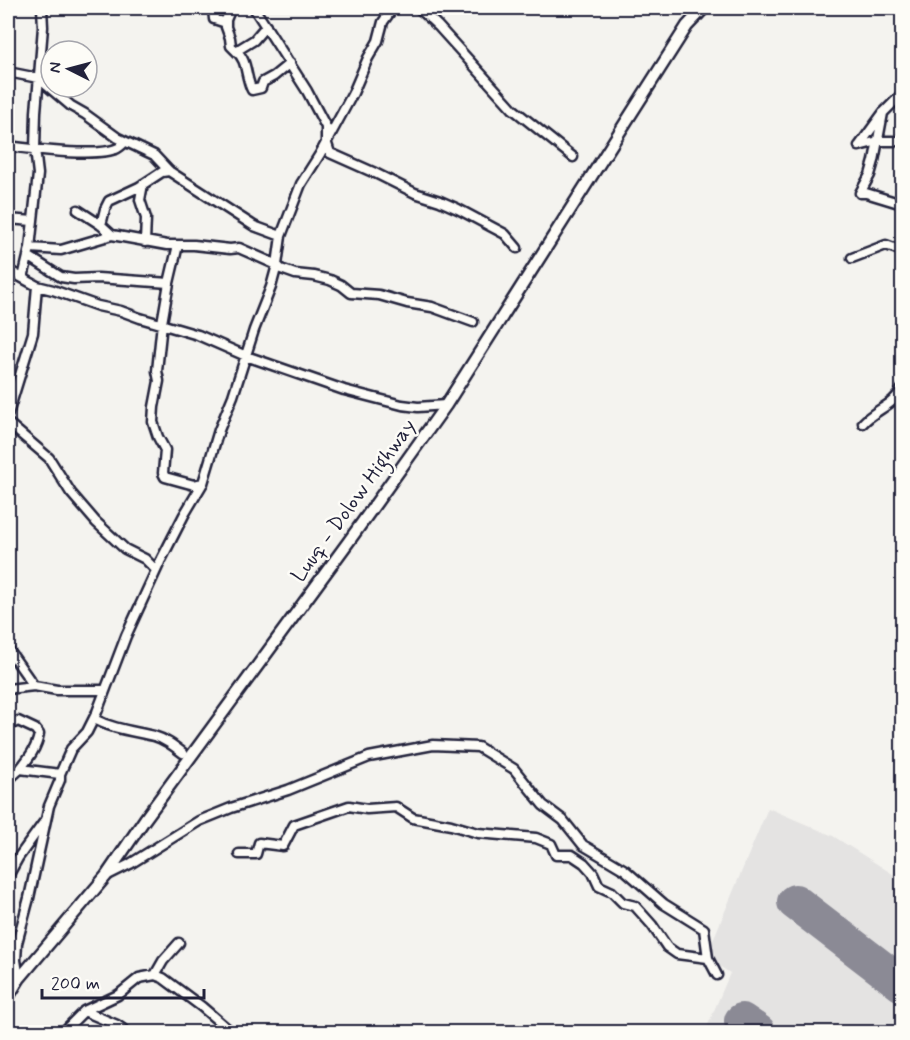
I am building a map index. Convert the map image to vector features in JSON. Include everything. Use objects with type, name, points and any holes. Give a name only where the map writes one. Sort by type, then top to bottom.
[{"type":"main road","name":"Luuq - Dolow Highway","points":[[8,997],[19,979],[106,876],[446,405],[687,26],[704,8]]},
{"type":"street","points":[[23,278],[29,252],[38,174],[35,149],[43,27],[42,8]]},
{"type":"street","points":[[211,8],[214,19],[226,23]]},
{"type":"street","points":[[231,8],[226,27],[231,46],[240,53],[245,62],[248,82],[252,90],[261,88],[263,82],[290,63]]},
{"type":"street","points":[[254,8],[307,91],[326,127],[326,141],[330,153],[416,193],[458,209],[505,234],[517,248]]},
{"type":"street","points":[[19,979],[16,960],[17,943],[49,806],[60,780],[60,774],[71,749],[87,732],[94,719],[126,636],[156,570],[203,483],[219,430],[271,287],[281,236],[301,184],[353,93],[378,41],[383,22],[393,8]]},
{"type":"street","points":[[419,8],[513,108],[573,157]]},
{"type":"street","points":[[687,26],[695,8]]},
{"type":"street","points":[[236,51],[254,40],[266,26]]},
{"type":"street","points":[[8,72],[38,78],[71,106],[125,142],[154,155],[169,171],[254,226],[281,236]]},
{"type":"street","points":[[903,94],[883,113],[859,146],[878,141],[903,141]]},
{"type":"street","points":[[883,113],[870,175],[860,193],[903,204]]},
{"type":"street","points":[[8,146],[100,152],[119,148],[125,142]]},
{"type":"street","points":[[101,225],[109,201],[162,172],[169,171]]},
{"type":"street","points":[[143,184],[140,201],[146,218],[145,242]]},
{"type":"street","points":[[78,210],[112,235]]},
{"type":"street","points":[[8,219],[33,221]]},
{"type":"street","points":[[29,252],[62,249],[112,235],[145,242],[239,248],[295,274],[330,280],[351,293],[379,294],[407,303],[432,307],[473,321]]},
{"type":"street","points":[[178,245],[162,323],[159,381],[153,422],[165,450],[163,473],[165,477],[194,485],[203,483]]},
{"type":"street","points":[[852,258],[886,245],[903,251]]},
{"type":"street","points":[[29,252],[61,277],[169,283]]},
{"type":"street","points":[[8,270],[37,286],[198,335],[246,356],[344,390],[402,405],[418,407],[446,405]]},
{"type":"street","points":[[8,414],[33,333],[37,286]]},
{"type":"street","points":[[863,423],[873,413],[898,397],[903,390]]},
{"type":"street","points":[[8,423],[49,458],[71,493],[96,522],[125,549],[145,559],[156,570]]},
{"type":"street","points":[[8,649],[34,686]]},
{"type":"street","points":[[8,689],[34,686],[57,690],[105,690]]},
{"type":"street","points":[[94,719],[112,727],[155,737],[168,742],[183,753]]},
{"type":"street","points":[[8,726],[18,721],[35,729],[39,734],[29,758],[8,780]]},
{"type":"street","points":[[106,876],[130,864],[199,821],[288,790],[369,757],[433,745],[478,747],[514,769],[543,805],[563,820],[583,845],[625,870],[664,904],[704,929],[708,958],[717,975]]},
{"type":"street","points":[[20,769],[60,774]]},
{"type":"street","points":[[239,854],[256,854],[259,843],[282,846],[294,825],[349,806],[367,809],[396,807],[413,818],[478,833],[536,838],[551,844],[556,855],[572,855],[584,863],[593,873],[599,886],[612,892],[624,903],[635,906],[667,947],[677,954],[708,958]]},
{"type":"street","points":[[8,876],[47,818]]},
{"type":"street","points":[[155,975],[163,961],[179,943]]},
{"type":"street","points":[[63,1032],[84,1011],[118,995],[139,978],[155,975],[163,978],[202,1007],[231,1032]]},
{"type":"street","points":[[84,1011],[117,1025],[127,1032]]},
{"type":"shaded area","points":[[768,808],[833,836],[902,880],[902,1032],[705,1032],[730,973],[713,962],[713,940]]},
{"type":"runway","points":[[795,902],[902,984]]},
{"type":"runway","points":[[742,1021],[758,1032]]}]
